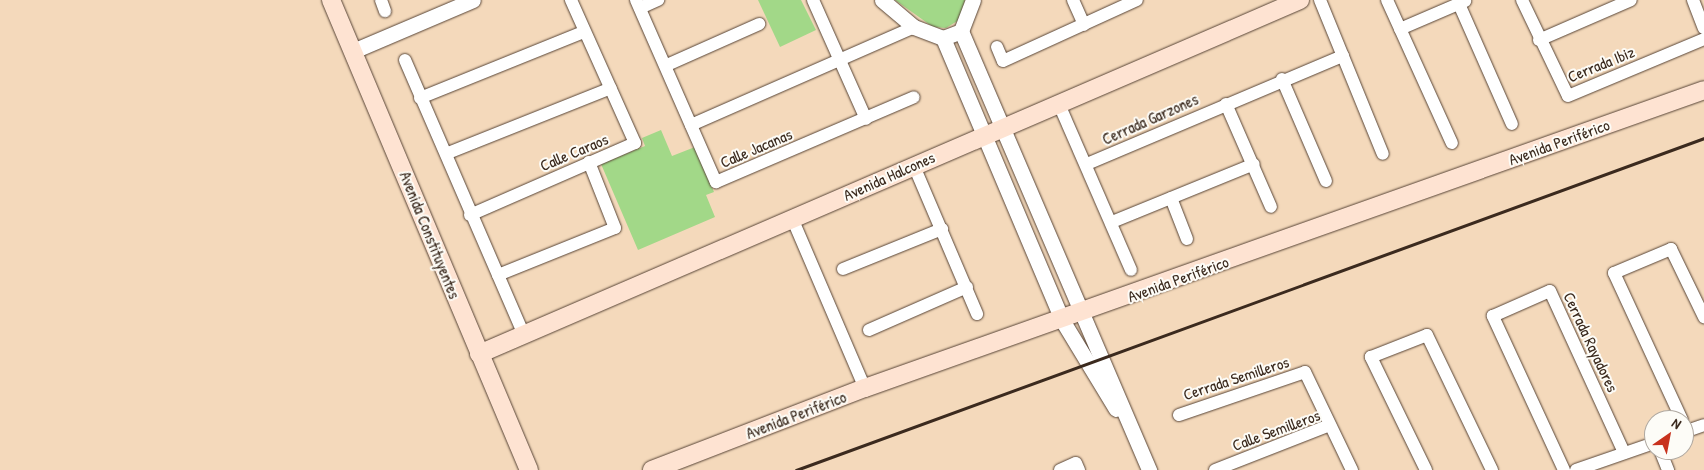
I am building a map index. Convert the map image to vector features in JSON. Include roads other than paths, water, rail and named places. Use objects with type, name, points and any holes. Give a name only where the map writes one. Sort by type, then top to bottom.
[{"type":"main road","name":"Avenida Constituyentes","points":[[331,0],[529,470]]},
{"type":"main road","name":"Avenida Halcones","points":[[479,354],[520,328],[792,218],[914,166],[983,134],[1300,0]]},
{"type":"main road","name":"Avenida Periférico","points":[[652,470],[865,388],[1083,313],[1704,90]]},
{"type":"street","points":[[354,51],[473,0]]},
{"type":"street","name":"Calle Caraos","points":[[470,215],[635,143],[611,88],[583,32],[571,0]]},
{"type":"street","name":"Calle Jacanas","points":[[658,0],[638,4],[667,65],[690,125],[716,182],[914,97]]},
{"type":"street","points":[[813,0],[866,119]]},
{"type":"street","points":[[882,0],[914,26],[943,38],[1062,320],[1083,354],[1107,384],[1149,470]]},
{"type":"street","points":[[943,38],[961,30],[974,0]]},
{"type":"street","points":[[1073,0],[1084,25]]},
{"type":"street","points":[[997,47],[1003,61],[1138,0]]},
{"type":"street","points":[[1387,0],[1452,143]]},
{"type":"street","name":"Cerrada Ibiz","points":[[1522,0],[1539,40],[1568,96],[1704,39]]},
{"type":"street","points":[[1539,40],[1631,0]]},
{"type":"street","points":[[1693,0],[1704,28]]},
{"type":"street","points":[[1321,2],[1383,154]]},
{"type":"street","points":[[1400,29],[1462,2],[1512,124]]},
{"type":"street","points":[[667,65],[759,24]]},
{"type":"street","points":[[690,125],[914,26]]},
{"type":"street","points":[[961,30],[1098,349],[1107,384]]},
{"type":"street","points":[[420,98],[583,32]]},
{"type":"street","name":"Cerrada Garzones","points":[[1087,164],[1282,79],[1343,56]]},
{"type":"street","points":[[405,60],[420,98],[448,153],[470,215],[498,274],[520,328]]},
{"type":"street","points":[[1282,79],[1326,181]]},
{"type":"street","points":[[448,153],[611,88]]},
{"type":"street","points":[[1058,102],[1087,164],[1131,270]]},
{"type":"street","points":[[1226,104],[1254,164],[1270,207]]},
{"type":"street","points":[[498,274],[615,228],[589,162]]},
{"type":"street","points":[[1112,222],[1254,164]]},
{"type":"street","points":[[914,166],[978,314]]},
{"type":"street","points":[[1171,198],[1187,239]]},
{"type":"street","points":[[792,218],[865,388]]},
{"type":"street","points":[[843,269],[942,229]]},
{"type":"street","points":[[1676,410],[1614,273],[1671,249],[1704,317]]},
{"type":"street","points":[[868,330],[967,287]]},
{"type":"street","name":"Cerrada Rayadores","points":[[1564,470],[1493,316],[1550,292],[1624,453]]},
{"type":"street","points":[[1426,470],[1371,357],[1427,335],[1492,470]]},
{"type":"street","points":[[1083,354],[1098,349]]},
{"type":"street","name":"Cerrada Semilleros","points":[[1178,415],[1305,372],[1330,426]]},
{"type":"street","name":"Calle Semilleros","points":[[1215,470],[1330,426],[1352,470]]},
{"type":"street","points":[[1576,470],[1644,446]]},
{"type":"street","points":[[1060,470],[1076,463],[1079,470]]},
{"type":"railway","points":[[796,470],[1704,138]]}]
